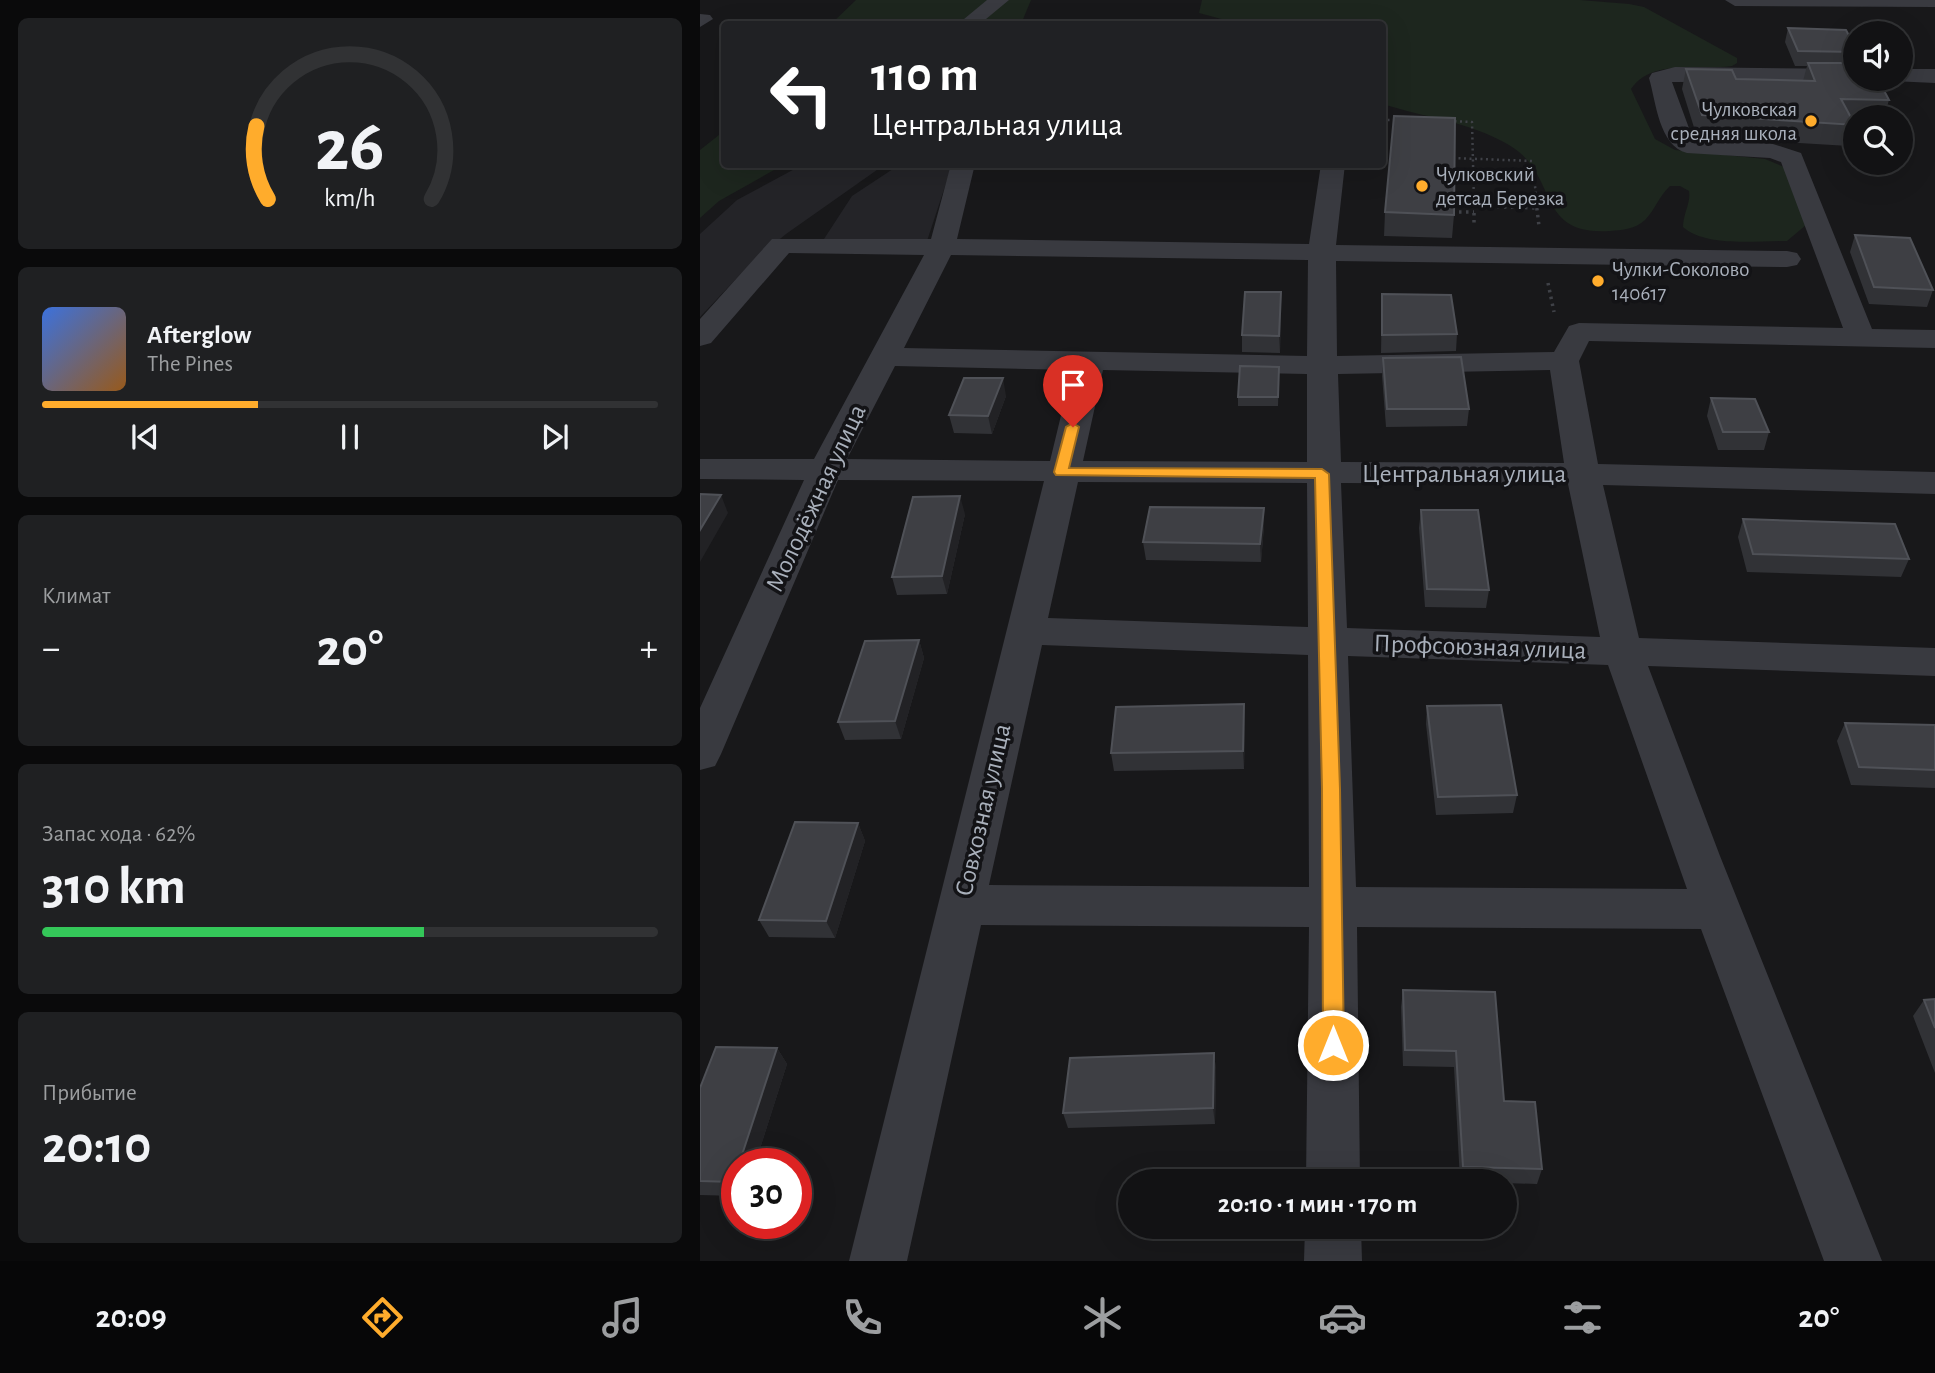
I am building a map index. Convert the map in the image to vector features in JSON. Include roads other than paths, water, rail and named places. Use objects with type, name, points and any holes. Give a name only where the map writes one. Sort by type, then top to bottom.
[{"type":"street","points":[[972,21],[999,0]]},
{"type":"street","points":[[1735,0],[1795,3],[1935,1]]},
{"type":"street","points":[[1843,76],[1675,74],[1660,78],[1679,140],[1687,146],[1773,150],[1792,158],[1861,338]]},
{"type":"street","points":[[1913,76],[1935,76]]},
{"type":"street","name":"Молодёжная улица","points":[[700,754],[825,470],[942,247],[963,168]]},
{"type":"street","points":[[1332,168],[1322,252],[1322,474],[1333,908],[1333,1169]]},
{"type":"street","points":[[700,337],[782,245],[1787,259]]},
{"type":"street","points":[[1853,1261],[1623,652],[1583,474],[1564,361],[1579,332],[1935,339]]},
{"type":"street","points":[[884,357],[1322,365],[1564,361]]},
{"type":"street","name":"Совхозная улица","points":[[878,1261],[1061,472],[1090,360]]},
{"type":"street","name":"Центральная улица","points":[[700,469],[1583,474],[1935,483]]},
{"type":"street","name":"Профсоюзная улица","points":[[1024,631],[1935,662]]},
{"type":"street","points":[[961,905],[1718,909]]},
{"type":"street","points":[[1333,1239],[1334,1261]]},
{"type":"place","name":"Чулковская средняя школа","points":[[1811,121]]},
{"type":"place","name":"Чулковский детсад Березка","points":[[1422,186]]},
{"type":"place","name":"Чулки-Соколово 140617","points":[[1598,281]]}]
